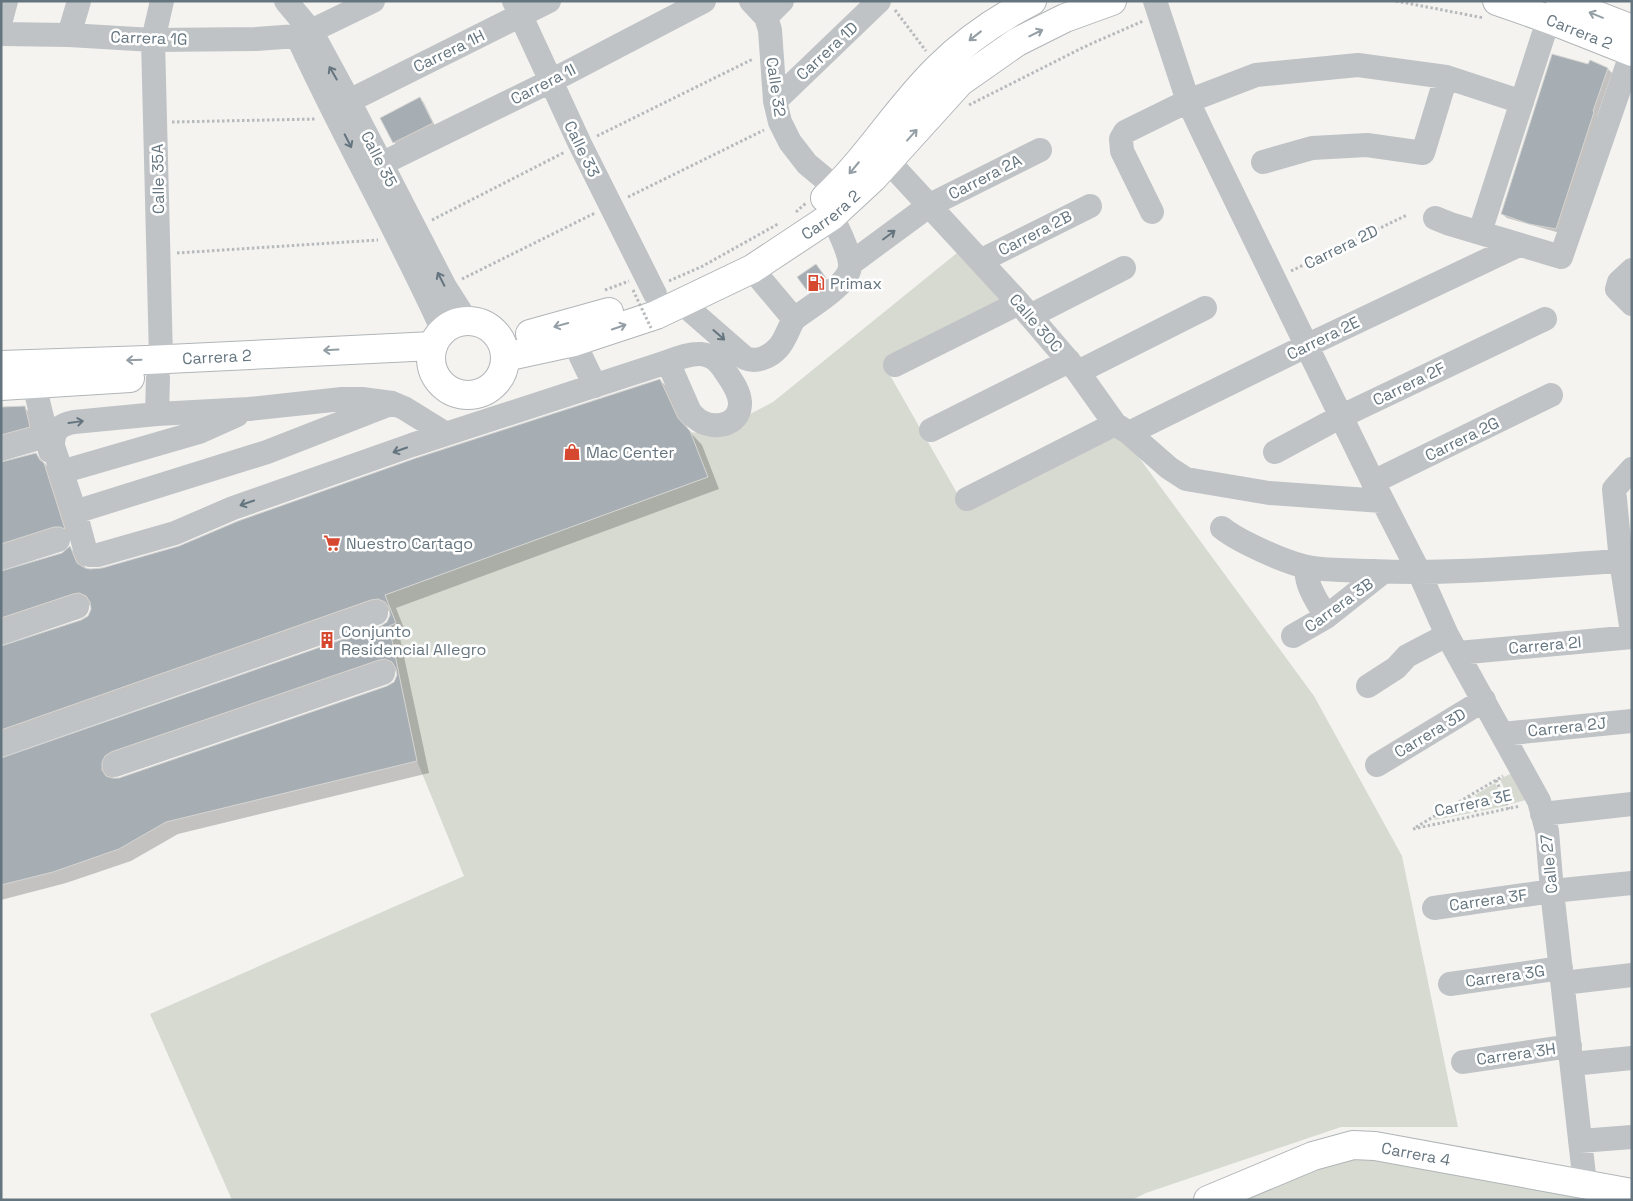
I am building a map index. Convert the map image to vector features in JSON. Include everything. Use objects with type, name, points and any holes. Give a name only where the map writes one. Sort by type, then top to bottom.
[{"type":"main road","name":"Carrera 2","points":[[502,349],[598,316],[644,292],[732,260],[798,221],[836,188],[938,68],[982,31],[1010,12],[1032,1]]},
{"type":"main road","name":"Carrera 2","points":[[502,349],[574,342],[656,314],[752,269],[832,216],[873,178],[960,82],[1017,42],[1065,18],[1112,1]]},
{"type":"main road","name":"Carrera 2","points":[[1492,10],[1556,10],[1631,35]]},
{"type":"main road","points":[[486,326],[494,331],[502,349],[503,369],[494,383],[479,393],[468,395],[456,393],[446,388],[432,370],[443,340],[486,326]]},
{"type":"main road","name":"Carrera 2","points":[[1,365],[160,368],[184,375],[443,340]]},
{"type":"main road","name":"Carrera 2","points":[[1,386],[34,384],[160,368]]},
{"type":"main road","name":"Carrera 4","points":[[1208,1200],[1313,1156],[1354,1145],[1375,1146],[1632,1193]]},
{"type":"street","points":[[1,20],[6,1]]},
{"type":"street","points":[[69,35],[79,1]]},
{"type":"street","name":"Calle 35A","points":[[157,414],[160,368],[154,40],[156,22],[162,1]]},
{"type":"street","name":"Calle 35","points":[[285,1],[343,110],[443,340]]},
{"type":"street","points":[[304,34],[373,1]]},
{"type":"street","name":"Carrera 1H","points":[[343,110],[517,9],[549,1]]},
{"type":"street","name":"Carrera 1I","points":[[381,164],[551,81],[704,1]]},
{"type":"street","name":"Carrera 1D","points":[[775,101],[887,5]]},
{"type":"street","name":"Calle 32","points":[[767,7],[775,101],[780,122],[790,142],[807,164],[836,188]]},
{"type":"street","name":"Calle 27","points":[[1157,8],[1188,101],[1340,416],[1419,572],[1453,644],[1520,766],[1540,808],[1547,831],[1585,1184]]},
{"type":"street","name":"Calle 33","points":[[517,9],[580,144],[644,292]]},
{"type":"street","points":[[1480,232],[1543,36],[1556,10]]},
{"type":"street","name":"Carrera 1G","points":[[1,34],[69,35],[154,40],[256,39],[304,34]]},
{"type":"street","points":[[1435,218],[1561,257],[1631,35]]},
{"type":"street","points":[[1152,212],[1122,151],[1121,139],[1125,132],[1188,101],[1256,75],[1358,65],[1446,77],[1522,102]]},
{"type":"street","points":[[1263,162],[1312,148],[1367,145],[1423,153],[1446,77]]},
{"type":"street","name":"Calle 35","points":[[343,110],[381,164],[445,287],[443,340]]},
{"type":"street","name":"Carrera 2A","points":[[850,264],[930,205],[1040,150]]},
{"type":"street","name":"Calle 30C","points":[[888,161],[1024,309],[1122,429],[1169,468],[1186,479],[1268,493],[1377,491]]},
{"type":"street","name":"Carrera 2B","points":[[980,261],[1090,206]]},
{"type":"street","points":[[682,303],[745,358],[751,361],[762,359],[778,348],[794,318],[840,284],[848,275],[850,264],[832,216]]},
{"type":"street","name":"Carrera 2E","points":[[967,499],[1306,346],[1519,245]]},
{"type":"street","points":[[895,365],[1124,268]]},
{"type":"street","points":[[752,269],[794,318]]},
{"type":"street","points":[[1632,270],[1619,282],[1617,289],[1632,304]]},
{"type":"street","points":[[931,430],[1205,308]]},
{"type":"street","name":"Carrera 2F","points":[[1275,452],[1340,416],[1545,319]]},
{"type":"street","points":[[574,342],[595,386]]},
{"type":"street","points":[[446,434],[404,408],[392,403],[362,399],[342,399],[248,409],[157,414],[74,422],[64,425],[56,431],[53,437],[53,446],[85,549],[90,554],[98,556],[175,533],[233,508],[446,434],[668,362]]},
{"type":"street","points":[[34,384],[77,562]]},
{"type":"street","name":"Carrera 2G","points":[[1377,491],[1551,395]]},
{"type":"street","points":[[75,512],[267,452],[392,403]]},
{"type":"street","points":[[61,472],[199,432],[248,409]]},
{"type":"street","points":[[1,449],[32,440]]},
{"type":"street","points":[[1632,469],[1614,489],[1626,561],[1632,632]]},
{"type":"street","points":[[1222,528],[1232,536],[1307,567],[1384,572],[1419,572],[1626,561]]},
{"type":"street","points":[[1,558],[58,540]]},
{"type":"street","points":[[1307,567],[1308,583],[1326,617]]},
{"type":"street","name":"Carrera 3B","points":[[1293,636],[1326,617],[1384,572]]},
{"type":"street","points":[[1,634],[77,607]]},
{"type":"street","points":[[1,745],[376,614]]},
{"type":"street","name":"Carrera 2I","points":[[1453,644],[1632,637]]},
{"type":"street","points":[[1368,686],[1396,668],[1407,656],[1453,644]]},
{"type":"street","points":[[115,765],[383,673]]},
{"type":"street","name":"Carrera 3D","points":[[1377,765],[1484,700]]},
{"type":"street","name":"Carrera 2J","points":[[1502,734],[1632,721]]},
{"type":"street","points":[[1540,808],[1632,804]]},
{"type":"street","name":"Carrera 3F","points":[[1434,908],[1552,891],[1632,883]]},
{"type":"street","name":"Carrera 3G","points":[[1450,984],[1562,975],[1632,975]]},
{"type":"street","points":[[1571,1055],[1632,1058]]},
{"type":"street","name":"Carrera 3H","points":[[1463,1062],[1571,1055]]},
{"type":"street","points":[[1580,1141],[1632,1137]]},
{"type":"path","points":[[1396,1],[1492,10]]},
{"type":"path","points":[[887,5],[938,68]]},
{"type":"path","points":[[966,107],[1131,24],[1157,8]]},
{"type":"path","points":[[157,122],[343,110]]},
{"type":"path","name":"Carrera 2D","points":[[1274,280],[1407,215]]},
{"type":"path","points":[[159,254],[398,239]]},
{"type":"path","points":[[644,292],[651,328]]},
{"type":"path","points":[[1478,816],[1469,795],[1520,766]]},
{"type":"path","points":[[1496,780],[1509,809]]},
{"type":"path","name":"Carrera 3E","points":[[1469,795],[1413,829],[1509,809],[1540,808]]},
{"type":"shaded area","points":[[957,253],[1006,304],[883,363],[965,507],[1121,433],[1314,696],[1402,856],[1458,1127],[1341,1127],[1146,1193],[1132,1200],[232,1200],[150,1014],[464,876],[417,761],[389,626],[396,623],[385,595],[708,477],[690,432],[725,436],[750,414],[773,402]]},
{"type":"shaded area","points":[[1514,772],[1526,800],[1511,804],[1500,779]]},
{"type":"shaded area","points":[[1495,783],[1506,806],[1481,811],[1475,795]]},
{"type":"shaded area","points":[[1465,801],[1471,813],[1434,820],[1436,818]]},
{"type":"shaded area","points":[[1375,1146],[1632,1200],[1215,1200]]},
{"type":"building","points":[[1552,54],[1588,64],[1590,60],[1608,68],[1556,229],[1529,224],[1501,214]]},
{"type":"building","points":[[420,97],[433,123],[393,143],[380,118]]},
{"type":"building","points":[[816,264],[826,278],[808,292],[797,277]]},
{"type":"building","points":[[660,379],[678,418],[690,431],[708,477],[385,595],[396,623],[389,626],[417,761],[166,822],[119,849],[53,872],[1,885],[1,758],[381,626],[387,622],[390,615],[389,608],[385,602],[378,599],[371,600],[1,730],[1,646],[81,620],[88,616],[91,609],[90,602],[86,596],[79,593],[1,618],[1,571],[62,553],[70,546],[77,563],[90,569],[102,568],[179,546],[238,521],[416,458]],"holes":[[[385,659],[392,662],[397,675],[394,682],[387,686],[119,778],[106,776],[102,770],[102,762],[105,756],[111,752],[379,660]]]},
{"type":"building","points":[[25,406],[30,427],[1,435],[1,407]]},
{"type":"building","points":[[36,453],[44,463],[65,529],[54,527],[1,544],[1,462]]},
{"type":"place","name":"Primax","points":[[816,283]]},
{"type":"place","name":"Mac Center","points":[[572,452]]},
{"type":"place","name":"Nuestro Cartago","points":[[332,543]]},
{"type":"place","name":"Conjunto Residencial Allegro","points":[[327,640]]}]
